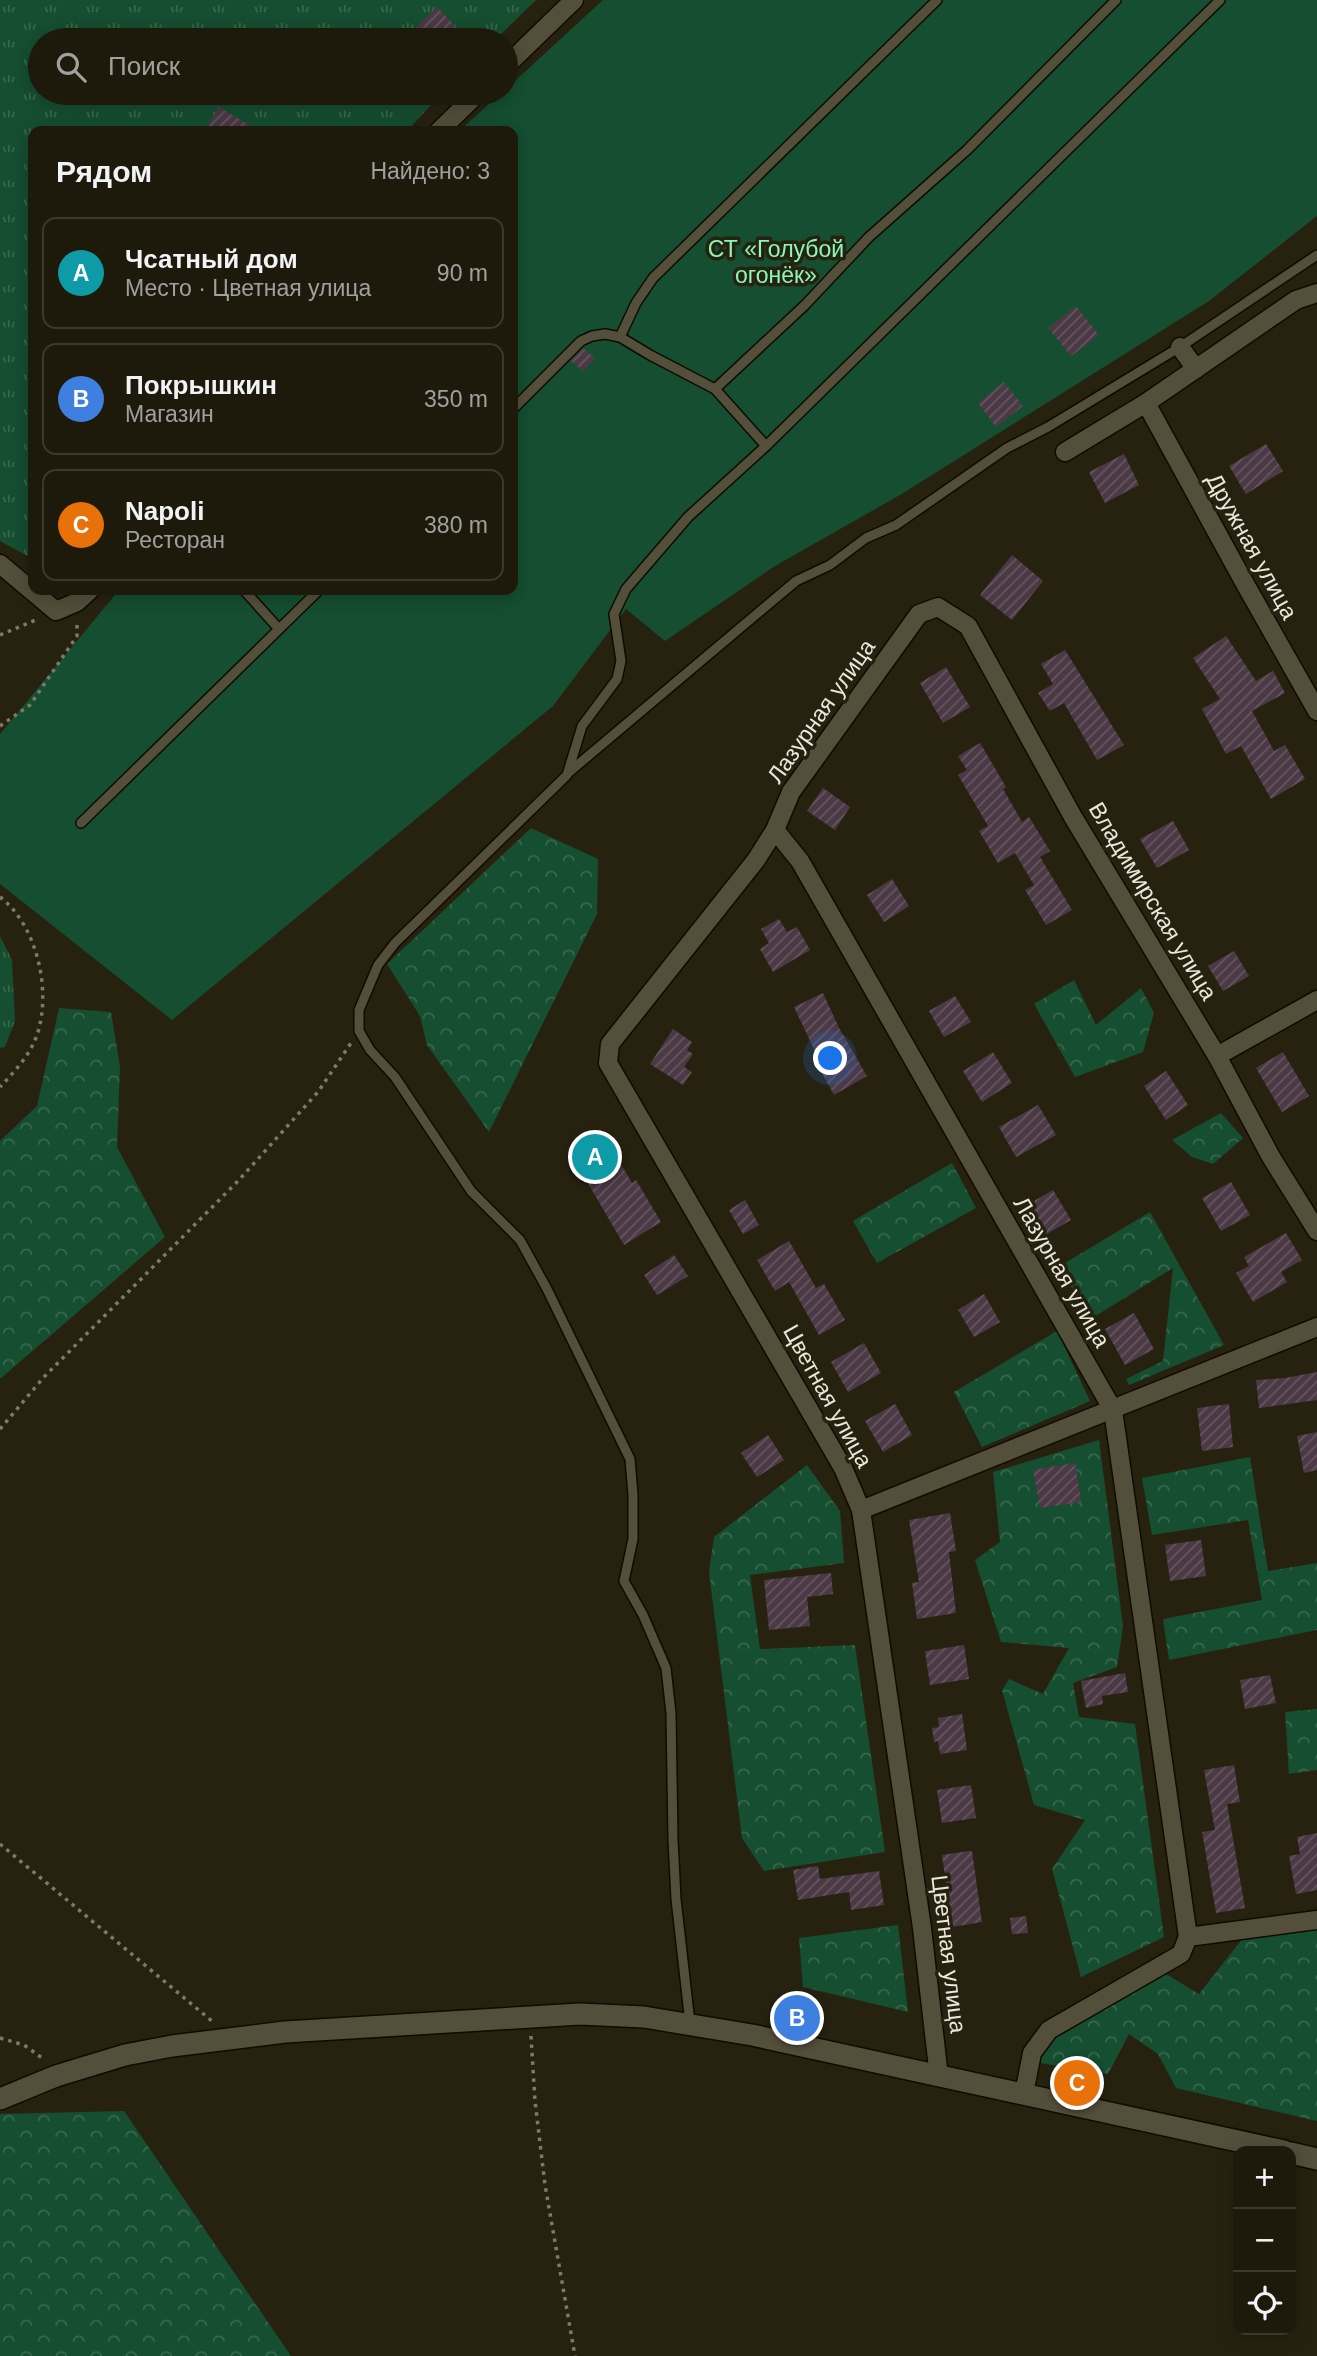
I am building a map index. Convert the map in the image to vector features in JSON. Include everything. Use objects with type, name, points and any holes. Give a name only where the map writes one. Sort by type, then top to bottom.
[{"type":"street","points":[[518,54],[574,0]]},
{"type":"street","points":[[444,126],[466,105]]},
{"type":"street","points":[[1065,452],[1146,403],[1296,300],[1317,293]]},
{"type":"street","points":[[1180,347],[1196,369]]},
{"type":"street","name":"Дружная улица","points":[[1146,403],[1317,711]]},
{"type":"street","points":[[0,564],[28,588]]},
{"type":"street","points":[[37,595],[56,611],[84,596]]},
{"type":"street","name":"Лазурная улица","points":[[938,607],[919,614],[791,792],[775,830],[800,861],[1112,1410],[1188,1937]]},
{"type":"street","name":"Владимирская улица","points":[[938,607],[968,626],[1073,817],[1217,1056],[1271,1157],[1317,1231]]},
{"type":"street","name":"Цветная улица","points":[[775,830],[756,860],[610,1044],[608,1063],[842,1468],[861,1510],[922,1928],[939,2077]]},
{"type":"street","points":[[1217,1056],[1317,1000]]},
{"type":"street","points":[[861,1510],[1317,1327]]},
{"type":"street","points":[[1024,2094],[1032,2053],[1049,2030],[1181,1954],[1188,1937],[1317,1920]]},
{"type":"street","points":[[0,2099],[56,2076],[125,2055],[172,2046],[285,2032],[593,2015],[644,2017],[690,2024],[1261,2146]]},
{"type":"street","points":[[1296,2154],[1317,2159]]},
{"type":"lane","points":[[620,337],[636,303],[653,278],[937,0]]},
{"type":"lane","points":[[715,389],[805,305],[869,237],[967,150],[1116,0]]},
{"type":"lane","points":[[567,775],[582,726],[617,679],[621,661],[614,614],[626,589],[688,517],[766,446],[1220,0]]},
{"type":"lane","points":[[690,2024],[676,1899],[671,1713],[666,1668],[625,1581],[633,1539],[630,1459],[547,1289],[520,1240],[471,1191],[395,1077],[370,1050],[359,1031],[359,1010],[378,965],[395,943],[567,775],[796,581],[830,565],[866,538],[896,525],[1007,449],[1180,347],[1317,255]]},
{"type":"lane","points":[[518,404],[582,341],[605,334],[620,337],[715,389],[766,446]]},
{"type":"lane","points":[[248,595],[279,629]]},
{"type":"lane","points":[[81,823],[314,595]]},
{"type":"path","points":[[0,726],[30,705],[76,636],[84,596]]},
{"type":"path","points":[[0,635],[56,611]]},
{"type":"path","points":[[0,897],[20,917],[33,940],[40,969],[42,1010],[38,1034],[31,1049],[0,1087]]},
{"type":"path","points":[[0,1429],[44,1377],[257,1160],[318,1092],[359,1031]]},
{"type":"path","points":[[0,1844],[233,2039]]},
{"type":"path","points":[[530,2017],[535,2101],[545,2185],[575,2356]]},
{"type":"path","points":[[0,2038],[24,2045],[44,2057],[56,2076]]},
{"type":"green space","points":[[0,0],[536,0],[507,28],[28,28],[28,105],[431,105],[412,126],[28,126],[28,556],[0,541]]},
{"type":"green space","name":"СТ «Голубой огонёк»","points":[[603,0],[1317,0],[1317,216],[1209,301],[900,495],[775,566],[665,641],[626,609],[553,706],[172,1020],[0,884],[0,734],[115,595],[518,595],[518,126],[465,126],[488,105],[518,105],[518,78]]},
{"type":"green space","points":[[531,828],[598,859],[597,914],[489,1132],[427,1045],[420,1016],[387,964]]},
{"type":"green space","points":[[0,936],[12,960],[15,1021],[5,1047],[0,1048]]},
{"type":"green space","points":[[1074,980],[1096,1025],[1141,988],[1154,1013],[1143,1052],[1075,1077],[1034,1004]]},
{"type":"green space","points":[[59,1008],[111,1012],[120,1067],[117,1147],[165,1237],[0,1379],[0,1141],[37,1106]]},
{"type":"green space","points":[[1221,1113],[1243,1138],[1213,1164],[1192,1157],[1172,1140]]},
{"type":"green space","points":[[952,1163],[976,1208],[877,1263],[853,1221]]},
{"type":"green space","points":[[1150,1212],[1224,1345],[1129,1385],[1126,1379],[1163,1361],[1173,1268],[1089,1320],[1060,1266]]},
{"type":"green space","points":[[1057,1331],[1090,1401],[982,1447],[954,1392]]},
{"type":"green space","points":[[1099,1440],[1123,1626],[1117,1667],[1073,1683],[1079,1717],[1135,1724],[1164,1937],[1081,1977],[1052,1869],[1085,1820],[1034,1805],[1002,1690],[1009,1679],[1043,1694],[1069,1648],[1001,1642],[975,1560],[1000,1542],[993,1472]]},
{"type":"green space","points":[[1250,1457],[1268,1571],[1317,1563],[1317,1630],[1169,1660],[1163,1619],[1262,1600],[1248,1520],[1152,1535],[1142,1478]]},
{"type":"green space","points":[[807,1465],[840,1511],[844,1563],[750,1575],[760,1649],[855,1645],[885,1852],[764,1871],[742,1838],[709,1572],[714,1537]]},
{"type":"green space","points":[[1317,1709],[1317,1770],[1289,1774],[1285,1712]]},
{"type":"green space","points":[[898,1925],[908,2012],[803,1987],[799,1938]]},
{"type":"green space","points":[[1317,1927],[1317,2121],[1176,2088],[1158,2054],[1129,2034],[1108,2074],[1034,2062],[1053,2028],[1161,1971],[1199,1994],[1243,1938]]},
{"type":"green space","points":[[124,2111],[291,2356],[0,2356],[0,2114]]},
{"type":"building","points":[[437,7],[457,28],[415,28]]},
{"type":"building","points":[[219,107],[251,126],[207,126]]},
{"type":"building","points":[[1076,306],[1099,335],[1071,356],[1048,328]]},
{"type":"building","points":[[583,348],[595,358],[583,371],[571,361]]},
{"type":"building","points":[[1004,382],[1023,406],[996,427],[978,403]]},
{"type":"building","points":[[1266,444],[1283,471],[1246,494],[1229,466]]},
{"type":"building","points":[[1124,454],[1139,485],[1105,503],[1089,472]]},
{"type":"building","points":[[1012,555],[1043,581],[1012,620],[980,595]]},
{"type":"building","points":[[1226,636],[1256,681],[1273,671],[1285,693],[1252,711],[1274,751],[1285,745],[1305,779],[1271,799],[1241,746],[1226,754],[1202,709],[1220,699],[1193,658]]},
{"type":"building","points":[[1065,650],[1124,745],[1097,760],[1064,703],[1050,711],[1038,693],[1053,684],[1041,664]]},
{"type":"building","points":[[946,667],[970,707],[943,723],[920,683]]},
{"type":"building","points":[[980,743],[1006,787],[1003,789],[1022,822],[1029,817],[1050,851],[1040,857],[1072,910],[1046,925],[1025,890],[1034,885],[1015,853],[998,863],[979,831],[988,826],[958,775],[967,770],[958,756]]},
{"type":"building","points":[[823,788],[850,807],[835,830],[807,811]]},
{"type":"building","points":[[1173,821],[1189,850],[1157,868],[1140,839]]},
{"type":"building","points":[[892,879],[909,906],[884,922],[867,895]]},
{"type":"building","points":[[779,919],[787,932],[797,927],[810,950],[773,972],[760,949],[769,943],[761,929]]},
{"type":"building","points":[[1234,951],[1249,976],[1223,991],[1208,966]]},
{"type":"building","points":[[823,993],[839,1028],[867,1076],[834,1095],[818,1066],[821,1064],[794,1007]]},
{"type":"building","points":[[955,996],[971,1022],[944,1037],[929,1011]]},
{"type":"building","points":[[673,1029],[692,1042],[687,1050],[693,1054],[684,1067],[692,1072],[683,1085],[650,1064]]},
{"type":"building","points":[[993,1052],[1012,1083],[982,1102],[963,1071]]},
{"type":"building","points":[[1283,1052],[1309,1096],[1282,1112],[1256,1068]]},
{"type":"building","points":[[1166,1071],[1188,1105],[1166,1120],[1144,1086]]},
{"type":"building","points":[[1038,1105],[1056,1135],[1016,1157],[999,1127]]},
{"type":"building","points":[[600,1129],[632,1183],[636,1180],[661,1222],[624,1245],[568,1149]]},
{"type":"building","points":[[1231,1182],[1250,1215],[1221,1231],[1202,1198]]},
{"type":"building","points":[[1053,1190],[1071,1220],[1045,1235],[1027,1205]]},
{"type":"building","points":[[745,1200],[759,1225],[743,1234],[729,1210]]},
{"type":"building","points":[[1286,1233],[1302,1260],[1281,1272],[1287,1282],[1253,1302],[1236,1273],[1249,1266],[1244,1257]]},
{"type":"building","points":[[789,1241],[816,1288],[824,1284],[845,1320],[819,1335],[789,1282],[775,1291],[757,1260]]},
{"type":"building","points":[[674,1255],[688,1276],[657,1295],[644,1275]]},
{"type":"building","points":[[984,1294],[1000,1322],[974,1337],[958,1310]]},
{"type":"building","points":[[1134,1313],[1154,1349],[1125,1365],[1105,1329]]},
{"type":"building","points":[[864,1343],[881,1373],[848,1392],[831,1362]]},
{"type":"building","points":[[1317,1372],[1317,1400],[1259,1408],[1256,1380]]},
{"type":"building","points":[[895,1404],[912,1435],[883,1452],[865,1421]]},
{"type":"building","points":[[1229,1404],[1233,1447],[1202,1451],[1197,1408]]},
{"type":"building","points":[[1317,1432],[1317,1470],[1304,1473],[1297,1436]]},
{"type":"building","points":[[768,1435],[784,1460],[757,1477],[741,1453]]},
{"type":"building","points":[[1075,1463],[1081,1502],[1040,1508],[1033,1470]]},
{"type":"building","points":[[950,1513],[956,1551],[949,1552],[956,1613],[917,1619],[912,1583],[919,1582],[909,1520]]},
{"type":"building","points":[[1201,1540],[1206,1576],[1170,1581],[1165,1545]]},
{"type":"building","points":[[831,1573],[833,1594],[807,1597],[810,1626],[769,1630],[764,1580]]},
{"type":"building","points":[[964,1645],[969,1679],[930,1685],[925,1651]]},
{"type":"building","points":[[1125,1673],[1128,1692],[1102,1696],[1103,1704],[1086,1708],[1081,1681]]},
{"type":"building","points":[[1270,1675],[1276,1703],[1245,1709],[1240,1680]]},
{"type":"building","points":[[962,1714],[967,1750],[940,1754],[938,1741],[934,1742],[932,1728],[939,1727],[938,1718]]},
{"type":"building","points":[[1234,1765],[1240,1802],[1227,1804],[1245,1908],[1216,1913],[1202,1832],[1215,1830],[1204,1770]]},
{"type":"building","points":[[971,1785],[976,1818],[942,1823],[937,1790]]},
{"type":"building","points":[[1317,1833],[1317,1890],[1296,1894],[1289,1856],[1300,1854],[1297,1837]]},
{"type":"building","points":[[972,1851],[982,1922],[952,1927],[942,1855]]},
{"type":"building","points":[[818,1866],[820,1879],[879,1871],[884,1905],[851,1910],[849,1892],[798,1900],[793,1870]]},
{"type":"building","points":[[1026,1916],[1028,1933],[1012,1934],[1010,1918]]},
{"type":"place","name":"Чсатный дом","points":[[595,1157]]},
{"type":"place","name":"Покрышкин","points":[[797,2018]]},
{"type":"place","name":"Napoli","points":[[1077,2083]]}]
